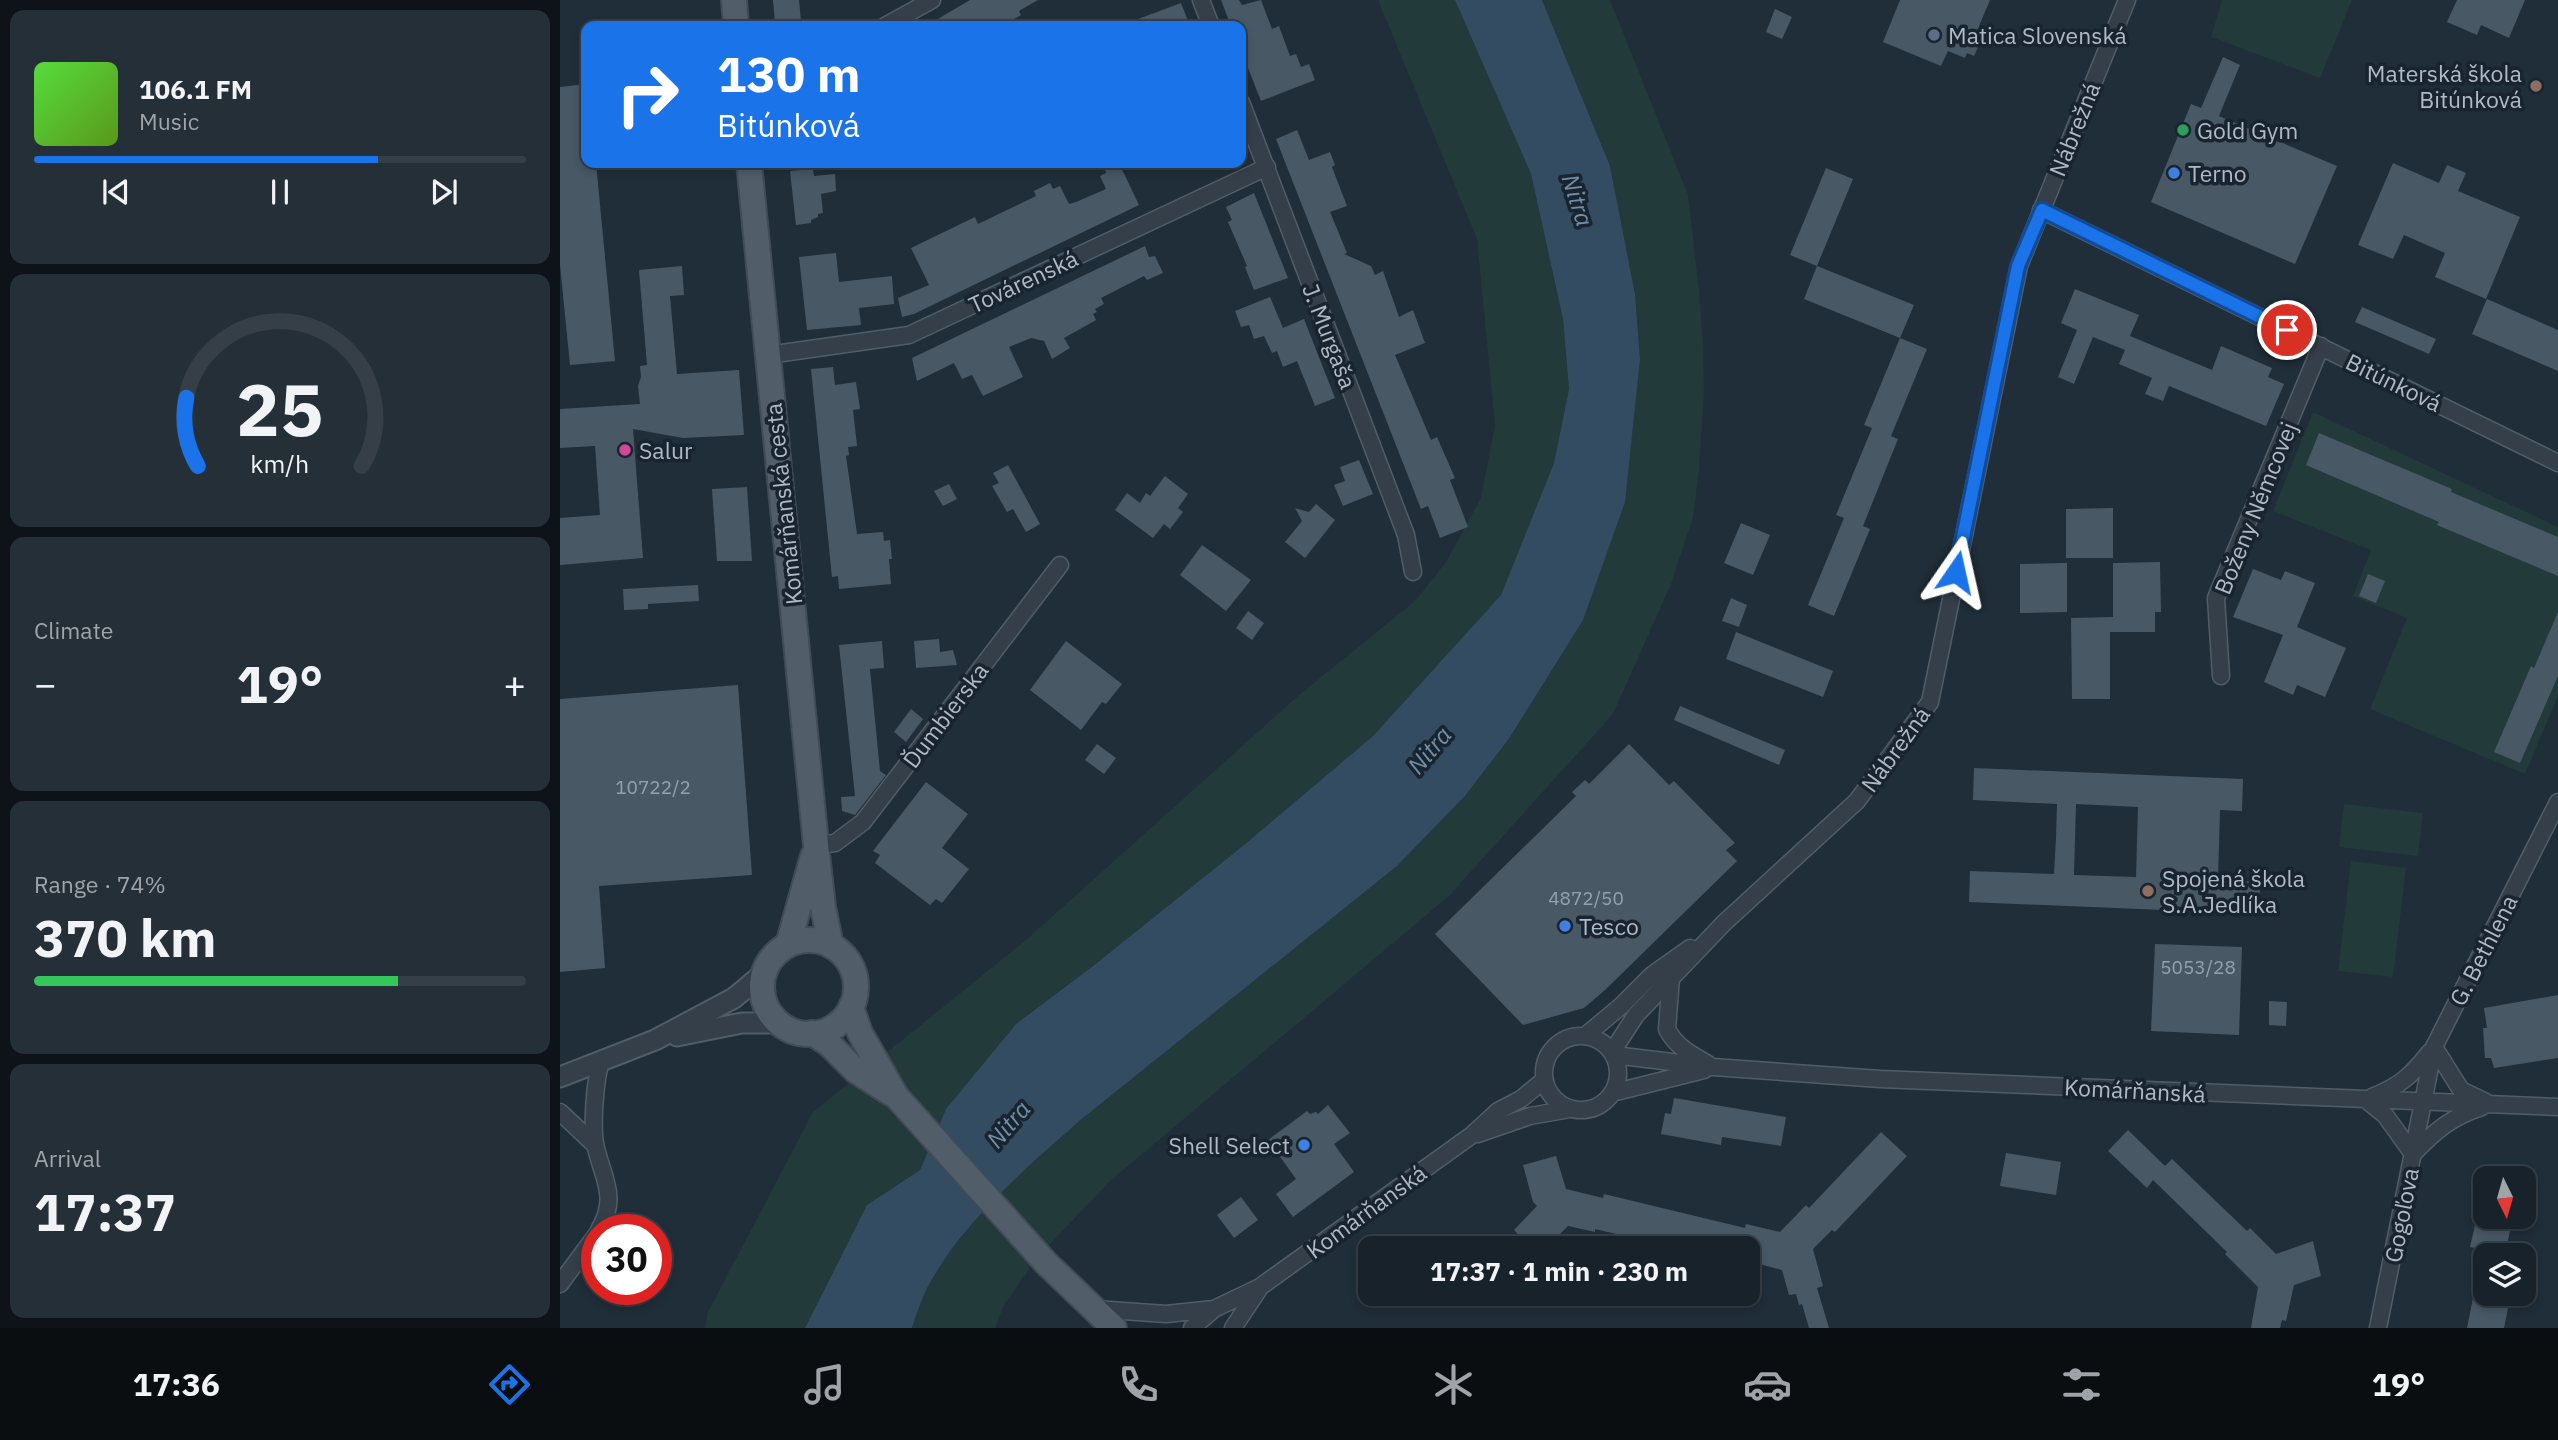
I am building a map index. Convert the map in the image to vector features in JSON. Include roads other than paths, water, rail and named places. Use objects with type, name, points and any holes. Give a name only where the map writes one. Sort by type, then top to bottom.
[{"type":"main road","points":[[734,0],[736,21]]},
{"type":"main road","name":"Komárňanská cesta","points":[[749,168],[816,845],[823,907],[831,946]]},
{"type":"main road","name":"Komárňanská cesta","points":[[788,945],[816,845]]},
{"type":"main road","points":[[812,1033],[835,1026],[851,1007],[856,989],[854,972],[845,956],[831,946],[814,940],[788,945],[777,953],[765,972],[763,985],[770,1012],[780,1023],[792,1030],[812,1033],[829,1044],[856,1071],[896,1096]]},
{"type":"main road","points":[[851,1007],[860,1033],[896,1096],[1035,1250],[1114,1328]]},
{"type":"street","points":[[894,21],[932,0]]},
{"type":"street","points":[[1201,0],[1209,21]]},
{"type":"street","name":"Nábrežná","points":[[1613,1054],[1636,1015],[1724,923],[1857,801],[1930,702],[2018,266],[2127,0]]},
{"type":"street","name":"J. Murgaša","points":[[1246,115],[1406,535],[1413,572]]},
{"type":"street","name":"Továrenská","points":[[768,355],[909,335],[1266,167]]},
{"type":"street","name":"Bitúnková","points":[[2042,210],[2558,463]]},
{"type":"street","name":"Boženy Němcovej","points":[[2221,676],[2216,598],[2321,346]]},
{"type":"street","name":"Ďumbierska","points":[[816,845],[835,844],[863,822],[1060,565]]},
{"type":"street","name":"G. Bethlena","points":[[2423,1102],[2434,1047],[2558,802]]},
{"type":"street","name":"Nábrežná","points":[[1585,1036],[1652,975],[1724,923]]},
{"type":"street","points":[[560,1077],[656,1040],[734,998],[765,972]]},
{"type":"street","points":[[1671,978],[1667,1029],[1685,1051],[1713,1068]]},
{"type":"street","points":[[656,1040],[742,1023],[780,1023]]},
{"type":"street","points":[[1570,1109],[1553,1098],[1544,1080],[1546,1059],[1562,1041],[1585,1036]]},
{"type":"street","name":"Komárňanská","points":[[1585,1036],[1595,1039],[1613,1054],[1713,1068],[1880,1079],[2558,1107]]},
{"type":"street","points":[[2364,1099],[2396,1087],[2414,1073],[2434,1047],[2461,1090],[2492,1104]]},
{"type":"street","points":[[1612,1093],[1618,1074],[1613,1054]]},
{"type":"street","points":[[601,1062],[596,1087],[595,1145],[607,1181],[608,1214]]},
{"type":"street","name":"Komárňanská","points":[[1472,1135],[1530,1116],[1570,1109],[1589,1109],[1598,1106],[1612,1093],[1713,1068]]},
{"type":"street","name":"Komárňanská","points":[[1261,1287],[1472,1135],[1498,1111],[1521,1099],[1544,1080]]},
{"type":"street","points":[[2364,1099],[2385,1115],[2413,1154],[2438,1128],[2465,1113],[2492,1104]]},
{"type":"street","name":"Gogoľova","points":[[2378,1328],[2423,1102]]},
{"type":"street","points":[[560,1112],[595,1145]]},
{"type":"street","points":[[560,1284],[581,1255]]},
{"type":"street","points":[[1192,1328],[1214,1309],[1261,1287]]},
{"type":"street","points":[[1233,1328],[1261,1287]]},
{"type":"street","points":[[1095,1309],[1166,1314],[1214,1309]]},
{"type":"water","name":"Nitra","points":[[1455,0],[1542,0],[1610,166],[1635,294],[1640,359],[1625,502],[1583,620],[1508,740],[1465,796],[1397,866],[1083,1118],[1020,1174],[960,1238],[930,1283],[912,1328],[805,1328],[867,1205],[920,1170],[946,1109],[1016,1024],[1244,845],[1373,736],[1501,595],[1554,463],[1569,389],[1563,319],[1531,174]]},
{"type":"place","name":"Matica Slovenská","points":[[1934,35]]},
{"type":"place","name":"Materská škola Bitúnková","points":[[2536,86]]},
{"type":"place","name":"Gold Gym","points":[[2183,130]]},
{"type":"place","name":"Terno","points":[[2174,173]]},
{"type":"place","name":"Salur","points":[[625,450]]},
{"type":"place","name":"Spojená škola S.A.Jedlíka","points":[[2148,891]]},
{"type":"place","name":"Tesco","points":[[1565,926]]},
{"type":"place","name":"Shell Select","points":[[1304,1145]]}]
